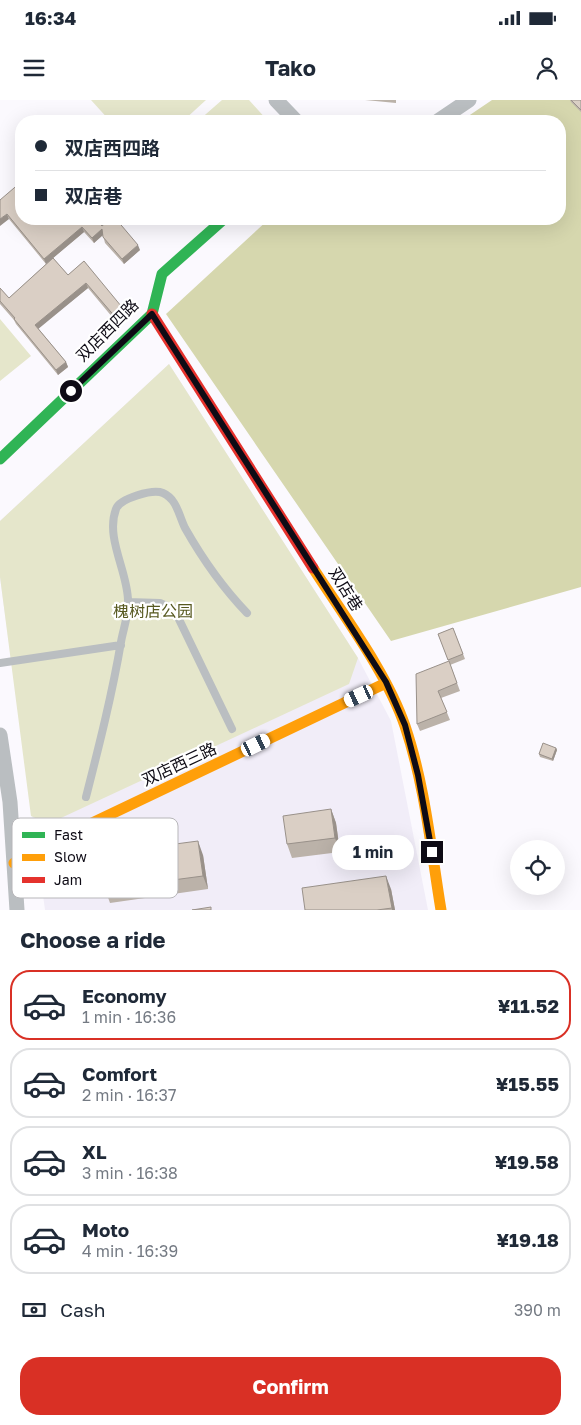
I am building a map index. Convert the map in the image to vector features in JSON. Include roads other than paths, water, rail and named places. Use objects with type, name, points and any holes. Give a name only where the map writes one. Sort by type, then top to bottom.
[{"type":"street","points":[[276,100],[290,115]]},
{"type":"street","points":[[447,115],[469,100]]},
{"type":"street","name":"双店西四路","points":[[1,455],[152,314],[162,274],[217,225]]},
{"type":"street","name":"双店巷","points":[[152,314],[386,682],[405,725],[418,775],[441,910]]},
{"type":"street","name":"双店西三路","points":[[102,818],[386,682]]},
{"type":"street","points":[[0,735],[10,802],[12,833]]},
{"type":"lane","points":[[86,797],[115,681],[128,602],[114,532],[117,506],[123,500],[152,492],[162,493],[171,498],[184,525],[209,566],[247,613]]},
{"type":"lane","points":[[128,602],[160,603],[174,609],[232,729]]},
{"type":"lane","points":[[0,664],[121,645]]},
{"type":"park label","name":"槐树店公园","points":[[153,611]]}]
